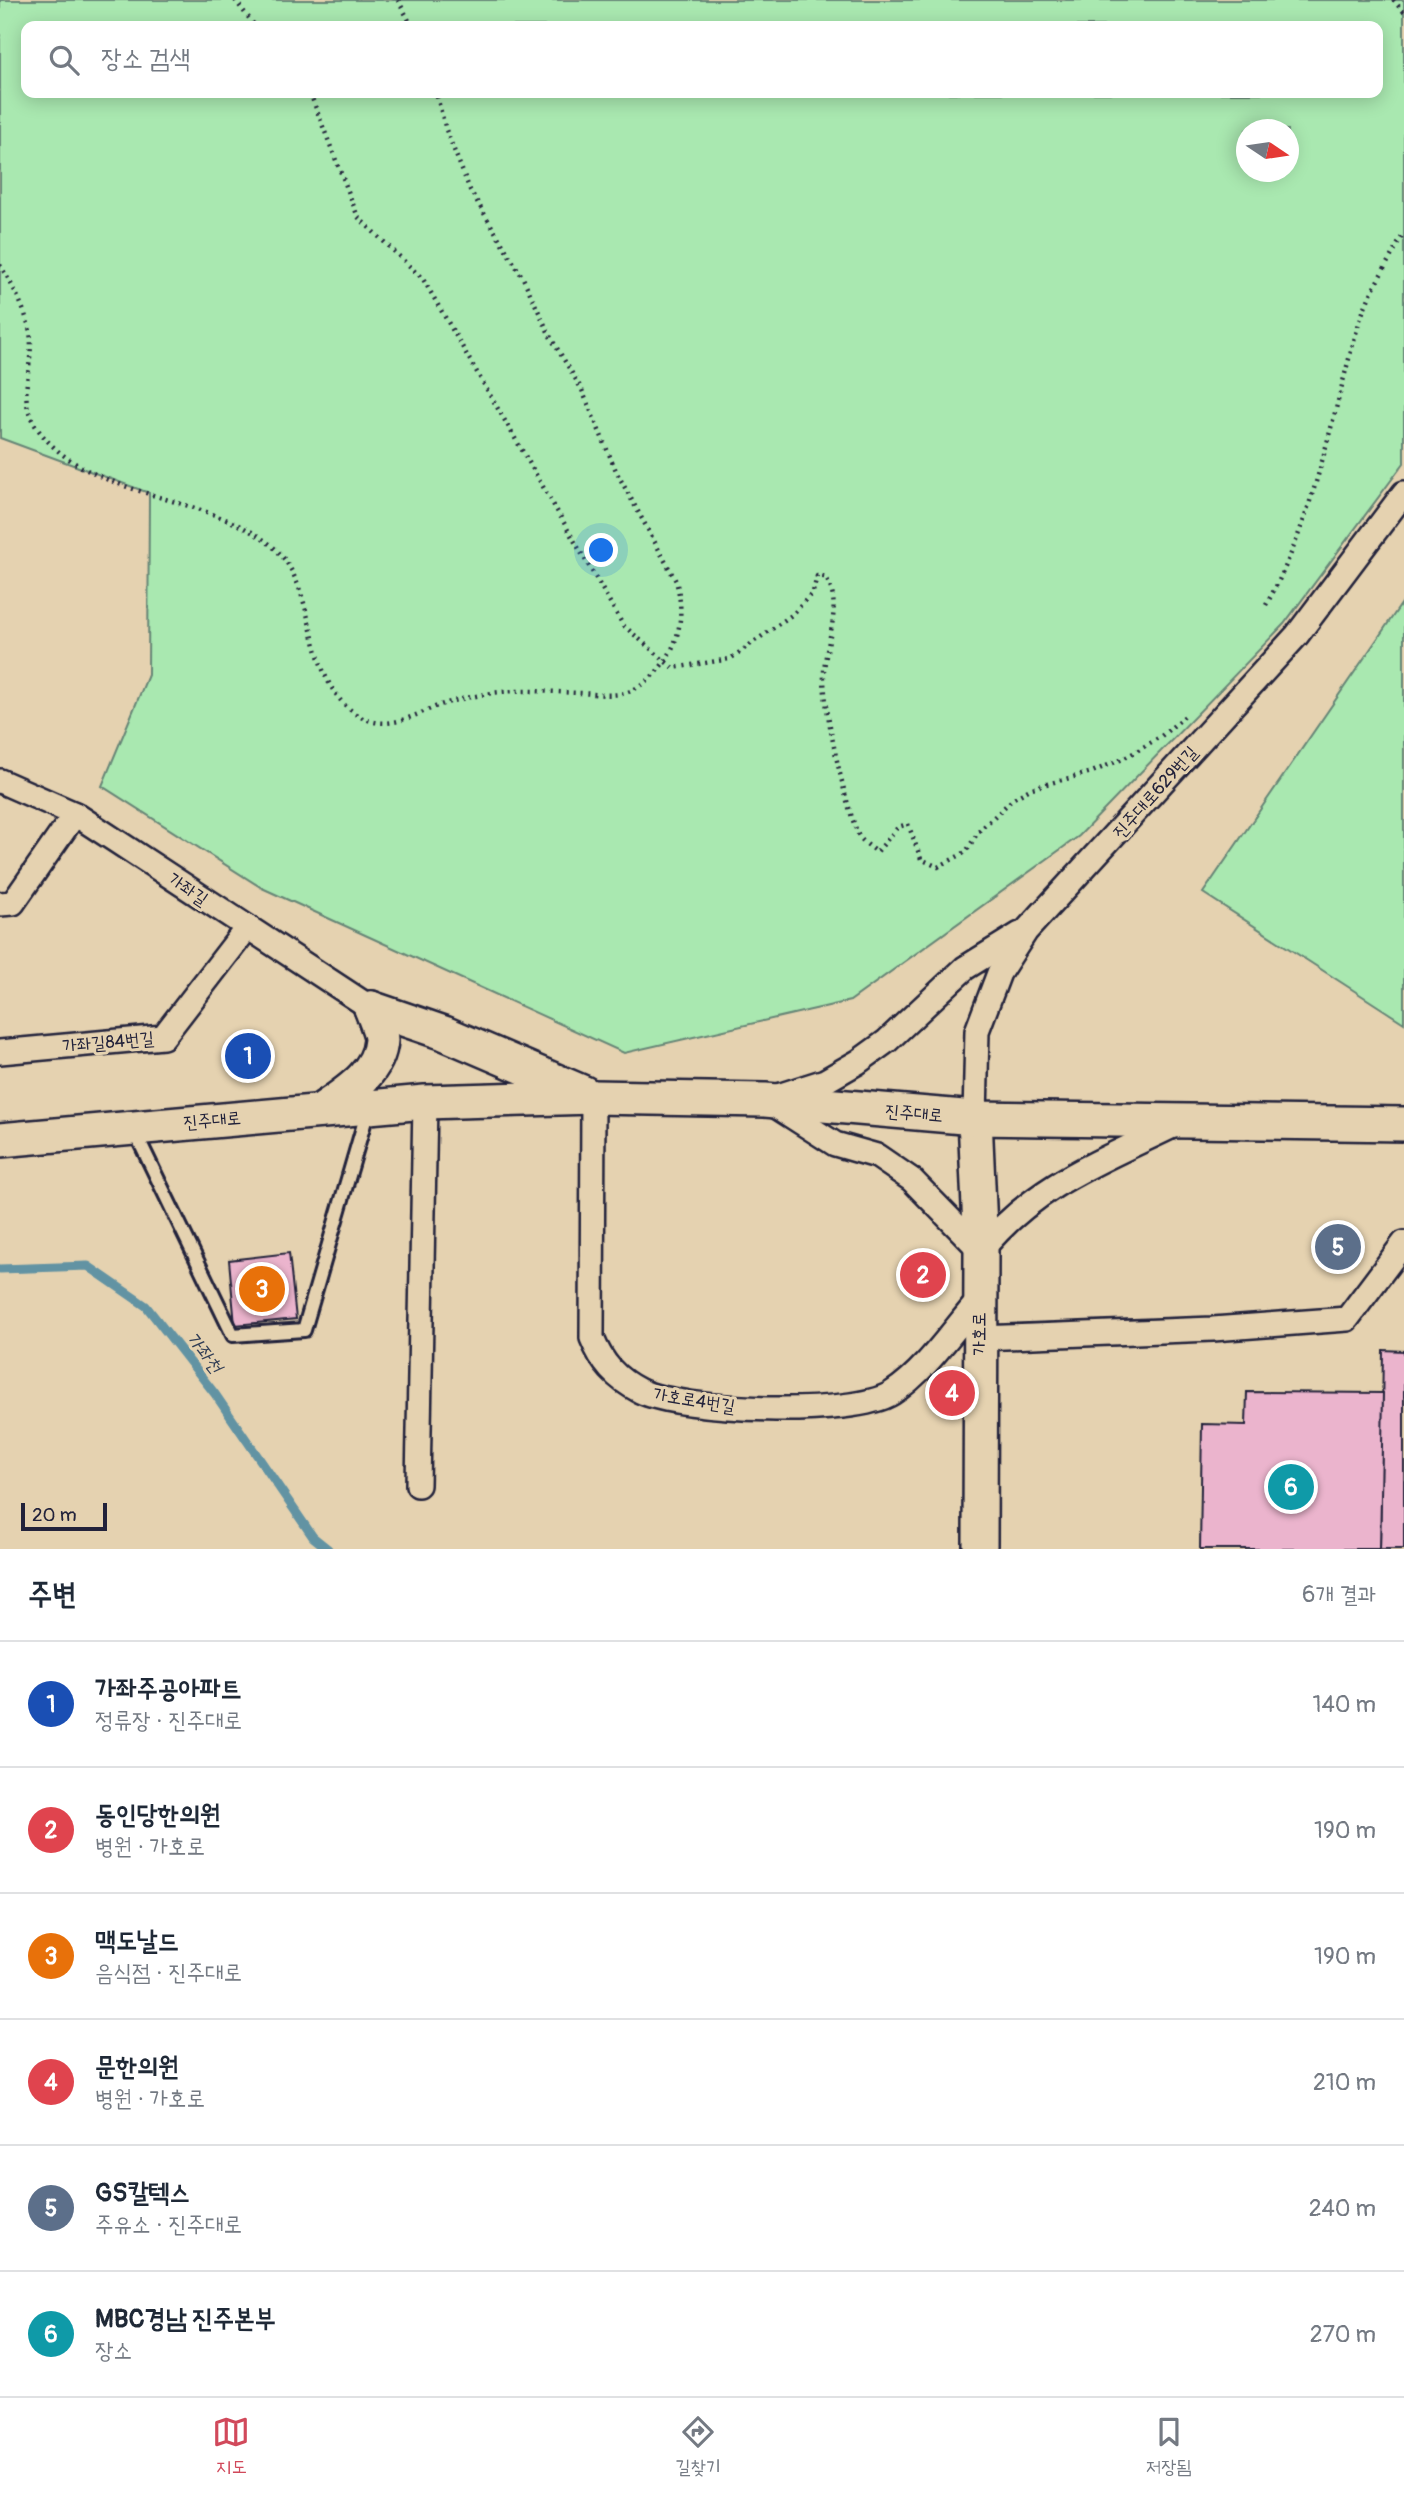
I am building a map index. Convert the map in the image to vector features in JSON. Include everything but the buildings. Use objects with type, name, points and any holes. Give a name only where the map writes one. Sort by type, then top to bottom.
[{"type":"street","name":"진주대로629번길","points":[[975,1118],[977,1031],[999,973],[1026,931],[1297,635],[1404,493]]},
{"type":"street","name":"가좌길","points":[[0,781],[75,814],[371,1007]]},
{"type":"street","points":[[0,904],[13,903],[75,814]]},
{"type":"street","name":"가좌길84번길","points":[[0,1052],[163,1037],[247,928]]},
{"type":"street","points":[[765,1100],[825,1081],[858,1062],[887,1041],[965,968],[1026,931]]},
{"type":"street","points":[[371,1007],[444,1033],[593,1097]]},
{"type":"street","points":[[320,1111],[358,1084],[373,1065],[381,1040],[371,1007]]},
{"type":"street","name":"진주대로","points":[[0,1139],[425,1102],[593,1097],[765,1100],[975,1118],[1178,1123],[1404,1124]]},
{"type":"street","name":"가호로4번길","points":[[593,1097],[592,1338],[603,1364],[641,1391],[693,1403],[744,1408],[826,1408],[857,1404],[891,1394],[925,1363],[979,1300]]},
{"type":"street","points":[[765,1100],[835,1144],[877,1156],[912,1180],[981,1251],[1000,1228],[1069,1174],[1178,1123]]},
{"type":"street","points":[[418,1485],[425,1102]]},
{"type":"street","name":"가호로","points":[[975,1118],[981,1251],[980,1549]]},
{"type":"street","points":[[979,1338],[1213,1329],[1347,1320],[1404,1243]]},
{"type":"lane","points":[[132,1127],[233,1335],[304,1330],[369,1107]]},
{"type":"path","points":[[234,0],[251,21]]},
{"type":"path","points":[[398,0],[409,21]]},
{"type":"path","points":[[1393,0],[1404,12]]},
{"type":"path","points":[[312,98],[358,217],[423,279],[623,625],[673,668],[730,659],[793,614],[813,592],[817,576],[825,577],[832,587],[832,624],[824,672],[828,713],[858,837],[877,852],[898,827],[908,824],[921,859],[939,867],[966,852],[978,832],[1014,798],[1032,788],[1092,772],[1125,758],[1160,737],[1191,710]]},
{"type":"path","points":[[0,265],[13,285],[30,332],[26,403],[41,433],[57,450],[85,468],[138,490],[221,517],[272,547],[294,578],[322,667],[347,707],[370,720],[387,724],[405,722],[436,707],[496,692],[626,693],[653,676],[674,645],[681,618],[681,599],[676,581],[617,473],[582,390],[551,338],[523,278],[470,190],[446,130],[437,98]]},
{"type":"path","points":[[1266,606],[1286,570],[1306,514],[1360,321],[1404,233]]},
{"type":"green space","points":[[0,0],[1404,0],[1404,463],[1284,624],[1079,836],[850,1001],[624,1053],[262,888],[102,786],[148,675],[149,493],[0,438]]},
{"type":"green space","points":[[1404,600],[1404,1023],[1203,893]]},
{"type":"waterway","name":"가좌천","points":[[0,1269],[88,1266],[146,1306],[215,1394],[313,1537],[328,1549]]},
{"type":"place","name":"가좌주공아파트","points":[[248,1056]]},
{"type":"place","name":"GS칼텍스","points":[[1338,1247]]},
{"type":"place","name":"동인당한의원","points":[[923,1275]]},
{"type":"place","name":"맥도날드","points":[[262,1289]]},
{"type":"place","name":"문한의원","points":[[952,1393]]},
{"type":"place","name":"MBC경남 진주본부","points":[[1291,1487]]}]
